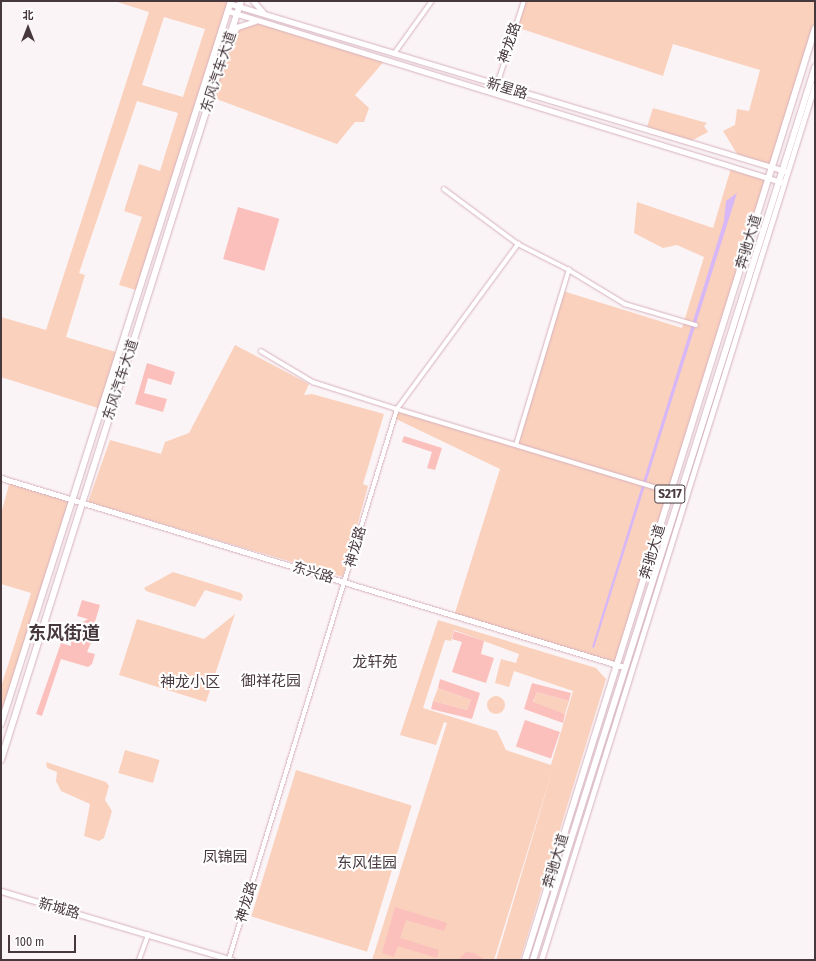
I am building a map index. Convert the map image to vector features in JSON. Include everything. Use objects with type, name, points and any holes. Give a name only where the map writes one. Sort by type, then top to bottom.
[{"type":"main road","name":"东风汽车大道","points":[[1,724],[231,2]]},
{"type":"main road","name":"东风汽车大道","points":[[1,760],[241,4]]},
{"type":"main road","name":"奔驰大道","points":[[525,960],[770,177],[815,28]]},
{"type":"main road","name":"奔驰大道","points":[[533,960],[624,668],[781,186],[815,68]]},
{"type":"street","points":[[253,1],[265,14]]},
{"type":"street","points":[[394,54],[432,1]]},
{"type":"street","name":"神龙路","points":[[497,86],[524,1]]},
{"type":"street","name":"新星路","points":[[231,2],[241,4],[265,14],[497,86],[785,171]]},
{"type":"street","name":"新星路","points":[[228,11],[770,177],[781,186]]},
{"type":"street","points":[[229,40],[237,27],[249,21],[263,22]]},
{"type":"street","points":[[541,960],[781,186],[815,84]]},
{"type":"street","points":[[444,189],[518,244],[569,270],[625,304],[696,325]]},
{"type":"street","name":"神龙路","points":[[231,959],[397,409],[518,244]]},
{"type":"street","points":[[516,445],[569,270]]},
{"type":"street","points":[[261,351],[313,382],[671,492]]},
{"type":"street","name":"东兴路","points":[[1,478],[624,668]]},
{"type":"street","points":[[609,718],[615,720]]},
{"type":"street","name":"新城路","points":[[1,891],[231,959]]},
{"type":"street","points":[[138,960],[148,934]]},
{"type":"shaded area","points":[[114,1],[231,1],[139,291],[119,285],[142,217],[124,211],[139,164],[160,171],[178,113],[137,101],[79,273],[85,275],[66,337],[119,353],[101,409],[1,377],[1,317],[46,330],[149,12]],"holes":[[[164,17],[205,29],[183,97],[142,85]]]},
{"type":"shaded area","points":[[524,1],[815,1],[815,29],[773,167],[739,157],[723,131],[735,125],[737,109],[749,111],[760,70],[673,44],[663,76],[516,27]]},
{"type":"shaded area","points":[[249,21],[263,22],[386,59],[355,95],[369,108],[364,122],[355,122],[337,144],[211,97],[229,40],[237,27]]},
{"type":"shaded area","points":[[653,108],[707,123],[704,126],[708,132],[689,142],[646,130]]},
{"type":"shaded area","points":[[732,165],[769,177],[617,666],[454,616],[500,469],[394,418],[397,409],[516,445],[563,291],[682,328],[704,257],[677,245],[663,248],[634,233],[637,202],[713,228]]},
{"type":"shaded area","points":[[737,193],[594,648],[592,647],[724,221],[726,201]]},
{"type":"shaded area","points":[[235,345],[309,384],[304,395],[312,394],[384,414],[363,484],[368,486],[343,577],[88,502],[110,440],[161,454],[165,442],[189,433]]},
{"type":"shaded area","points":[[10,481],[72,500],[1,724],[1,687],[31,593],[1,584],[1,514]]},
{"type":"shaded area","points":[[173,572],[241,593],[243,596],[241,601],[205,590],[195,607],[146,591],[144,588]]},
{"type":"shaded area","points":[[235,614],[206,702],[119,675],[137,619],[204,639]]},
{"type":"shaded area","points":[[438,620],[596,668],[606,679],[520,960],[496,960],[554,765],[494,960],[372,960],[447,723],[444,722],[436,745],[400,735]],"holes":[[[454,630],[519,654],[516,663],[501,659],[495,683],[509,687],[514,671],[573,691],[551,765],[506,750],[497,731],[423,708],[445,640],[451,641]]]},
{"type":"shaded area","points":[[438,688],[471,700],[467,710],[433,701]]},
{"type":"shaded area","points":[[537,692],[569,701],[565,714],[533,703]]},
{"type":"shaded area","points":[[496,696],[502,699],[505,705],[502,711],[496,714],[490,711],[487,705],[490,699]]},
{"type":"shaded area","points":[[125,750],[160,760],[153,783],[118,773]]},
{"type":"shaded area","points":[[46,762],[106,782],[109,786],[105,800],[112,811],[104,838],[99,841],[84,836],[90,804],[61,791],[56,781],[57,772],[47,768]]},
{"type":"shaded area","points":[[296,770],[412,805],[367,952],[251,916]]},
{"type":"building","points":[[238,207],[279,219],[264,271],[223,259]]},
{"type":"building","points":[[147,363],[175,372],[171,385],[148,378],[144,393],[167,399],[163,412],[135,404]]},
{"type":"building","points":[[404,436],[442,448],[435,470],[427,468],[432,452],[402,442]]},
{"type":"building","points":[[82,600],[100,605],[94,625],[98,626],[87,652],[95,654],[92,664],[88,667],[61,659],[42,716],[36,714],[61,643],[71,646],[71,629],[88,619],[77,616]]},
{"type":"building","points":[[454,631],[484,641],[481,654],[494,658],[486,683],[452,672],[462,642],[452,639]]},
{"type":"building","points":[[440,679],[480,693],[472,719],[431,709],[433,701],[467,710],[471,700],[438,688]]},
{"type":"building","points":[[532,683],[571,693],[569,701],[537,692],[533,702],[565,714],[563,723],[524,709]]},
{"type":"building","points":[[525,720],[560,732],[551,759],[516,746]]},
{"type":"building","points":[[395,907],[447,923],[444,931],[406,920],[400,938],[439,950],[437,958],[398,946],[394,957],[382,953]]},
{"type":"building","points":[[466,952],[474,953],[485,960],[458,960]]},
{"type":"district","name":"东风街道","points":[[64,633]]},
{"type":"district","name":"龙轩苑","points":[[375,663]]},
{"type":"district","name":"御祥花园","points":[[271,682]]},
{"type":"district","name":"神龙小区","points":[[190,683]]},
{"type":"district","name":"凤锦园","points":[[225,858]]},
{"type":"district","name":"东风佳园","points":[[367,864]]}]
